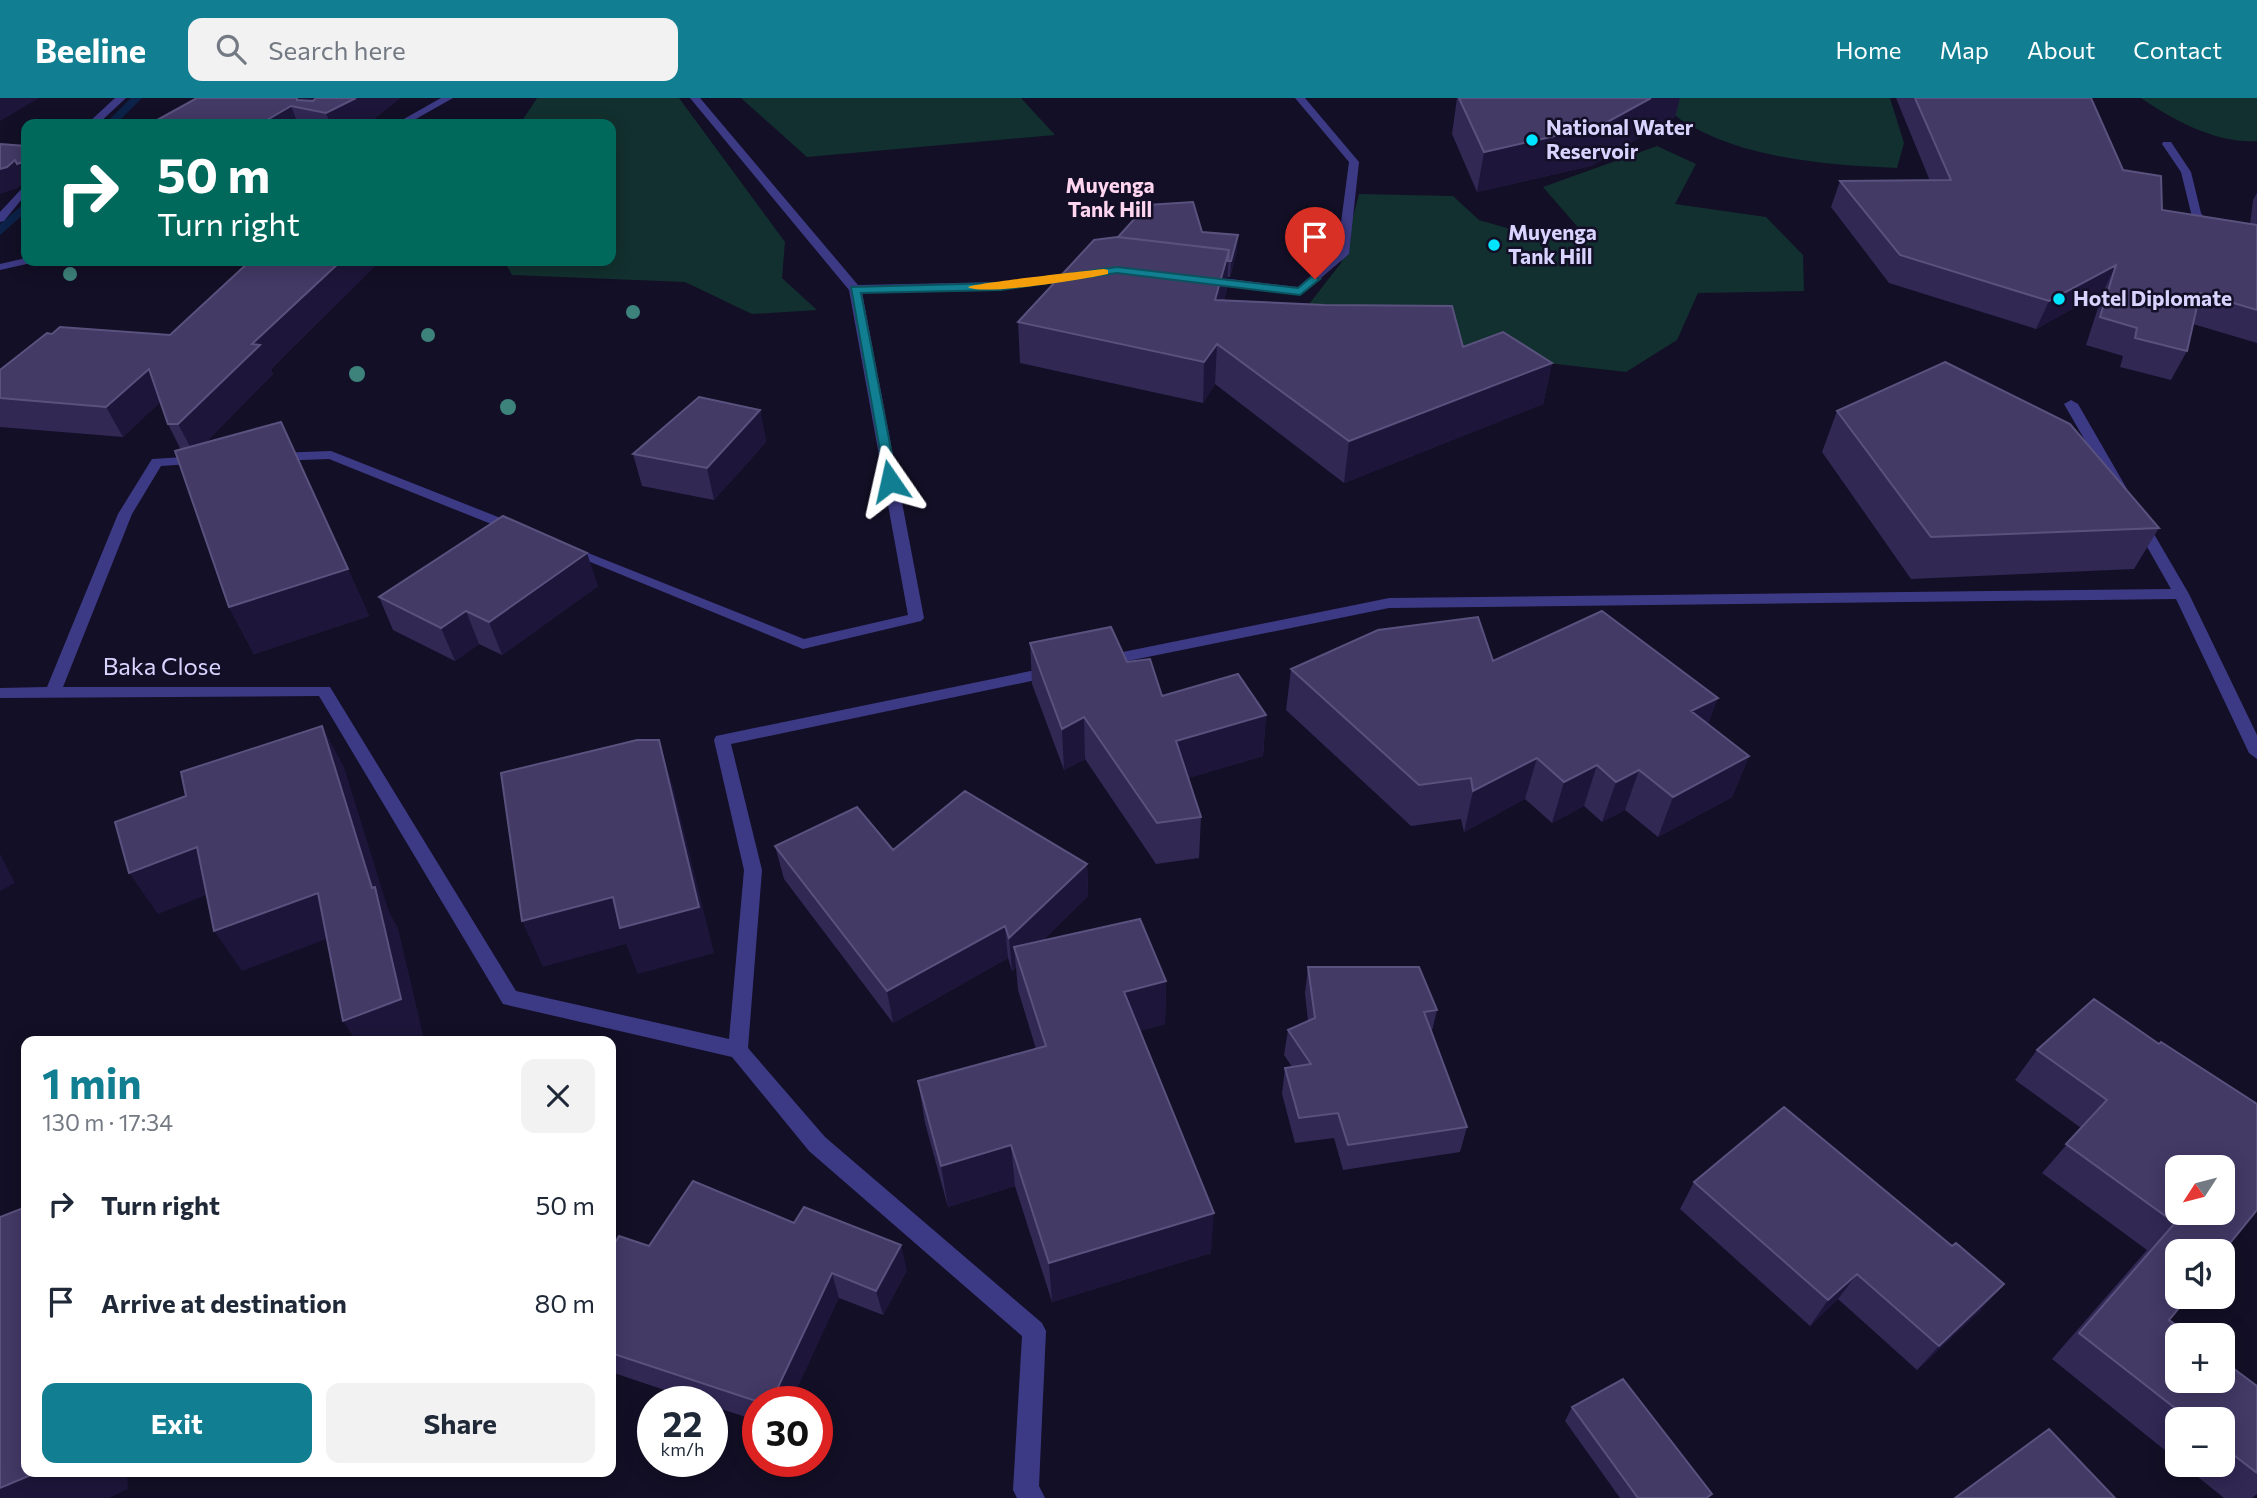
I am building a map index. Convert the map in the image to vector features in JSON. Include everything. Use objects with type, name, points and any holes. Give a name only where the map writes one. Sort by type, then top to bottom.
[{"type":"street","points":[[98,119],[121,98]]},
{"type":"street","points":[[409,119],[448,98]]},
{"type":"street","points":[[264,458],[331,455],[803,644],[916,618],[855,289],[695,98]]},
{"type":"street","points":[[1196,279],[1300,291],[1343,254],[1354,162],[1300,98]]},
{"type":"street","points":[[2167,144],[2186,172],[2200,228],[2224,240]]},
{"type":"street","points":[[0,219],[21,193]]},
{"type":"street","points":[[0,267],[21,262]]},
{"type":"street","points":[[855,289],[1001,286],[1091,274]]},
{"type":"street","points":[[2071,404],[2181,594],[2257,753]]},
{"type":"street","points":[[53,692],[125,514],[157,462],[211,460]]},
{"type":"street","points":[[1032,1498],[1026,1490],[1034,1331],[817,1144],[738,1050],[753,870],[722,740],[1389,603],[2181,594]]},
{"type":"street","name":"Baka Close","points":[[0,693],[324,691],[510,998],[738,1050]]},
{"type":"green space","points":[[537,98],[679,98],[785,242],[782,278],[817,310],[752,314],[685,282],[512,275],[507,266],[616,266],[616,119],[523,119]]},
{"type":"green space","points":[[741,98],[1021,98],[1055,135],[807,157]]},
{"type":"green space","points":[[1655,98],[1890,98],[1904,143],[1897,168],[1801,160],[1736,145],[1706,133],[1678,118]]},
{"type":"green space","points":[[2141,98],[2257,98],[2257,141],[2211,135],[2181,122]]},
{"type":"green space","points":[[1657,146],[1696,164],[1675,204],[1766,217],[1803,255],[1804,291],[1698,293],[1677,340],[1626,372],[1521,360],[1306,308],[1341,263],[1359,194],[1453,196],[1479,220],[1521,232],[1582,232],[1543,187]]},
{"type":"building","points":[[197,98],[297,98],[313,101],[316,98],[356,98],[326,113],[291,106],[269,119],[159,119]]},
{"type":"building","points":[[1459,98],[1651,98],[1600,126],[1484,152]]},
{"type":"building","points":[[1915,98],[2091,98],[2123,170],[2161,176],[2162,210],[2257,225],[2257,310],[2200,293],[2187,351],[2135,338],[2137,328],[2100,317],[2116,265],[2049,301],[1900,255],[1840,181],[1951,180]]},
{"type":"building","points":[[0,144],[21,146],[21,163],[17,164],[15,160],[0,169]]},
{"type":"building","points":[[1193,202],[1202,232],[1238,235],[1231,261],[1228,261],[1229,250],[1118,237],[1147,205]]},
{"type":"building","points":[[1117,237],[1229,250],[1215,300],[1324,305],[1452,306],[1463,347],[1503,332],[1552,363],[1349,441],[1217,344],[1204,362],[1018,322],[1094,240]]},
{"type":"building","points":[[245,266],[336,266],[252,344],[260,345],[178,424],[168,424],[149,369],[106,407],[0,398],[0,370],[47,333],[52,334],[60,327],[170,335]]},
{"type":"building","points":[[1945,362],[2070,424],[2159,528],[1931,537],[1837,411]]},
{"type":"building","points":[[699,397],[760,410],[707,468],[633,454]]},
{"type":"building","points":[[281,422],[348,569],[229,607],[175,451]]},
{"type":"building","points":[[503,516],[587,553],[489,622],[466,611],[441,628],[379,597]]},
{"type":"building","points":[[1602,611],[1718,698],[1691,711],[1749,756],[1673,797],[1639,770],[1616,782],[1597,765],[1564,782],[1537,758],[1473,791],[1471,778],[1419,785],[1291,669],[1378,630],[1478,617],[1493,661]]},
{"type":"building","points":[[1111,627],[1127,662],[1150,659],[1162,696],[1238,674],[1266,715],[1176,741],[1201,817],[1157,823],[1084,717],[1062,729],[1030,643]]},
{"type":"building","points":[[322,726],[372,888],[375,887],[401,999],[343,1021],[318,893],[214,931],[197,847],[129,873],[115,822],[186,796],[181,772]]},
{"type":"building","points":[[637,740],[659,740],[699,907],[620,928],[613,897],[522,921],[501,773]]},
{"type":"building","points":[[965,791],[1087,864],[1009,938],[1005,926],[887,991],[775,846],[857,807],[893,850]]},
{"type":"building","points":[[1140,919],[1166,981],[1124,992],[1214,1213],[1049,1263],[1011,1145],[941,1166],[918,1081],[1046,1046],[1014,947]]},
{"type":"building","points":[[1308,967],[1419,967],[1437,1010],[1424,1012],[1467,1127],[1348,1145],[1338,1113],[1299,1118],[1285,1068],[1311,1064],[1288,1030],[1315,1018]]},
{"type":"building","points":[[2094,999],[2159,1044],[2161,1042],[2257,1104],[2257,1210],[2233,1239],[2165,1239],[2165,1309],[2178,1309],[2169,1320],[2173,1323],[2165,1323],[2165,1393],[2235,1393],[2235,1370],[2257,1386],[2257,1473],[2235,1456],[2235,1407],[2174,1407],[2079,1333],[2173,1225],[2235,1225],[2235,1155],[2165,1155],[2165,1216],[2066,1144],[2107,1100],[2037,1050]]},
{"type":"building","points":[[1784,1107],[1952,1246],[1956,1243],[2004,1284],[1939,1346],[1857,1274],[1828,1300],[1694,1182]]},
{"type":"building","points":[[693,1181],[794,1223],[804,1207],[901,1245],[876,1291],[832,1273],[779,1386],[742,1386],[742,1396],[728,1392],[728,1386],[711,1386],[616,1355],[616,1241],[619,1236],[649,1246]]},
{"type":"building","points":[[21,1209],[21,1477],[26,1477],[0,1488],[0,1217]]},
{"type":"building","points":[[1623,1379],[1712,1494],[1706,1498],[1638,1498],[1572,1407]]},
{"type":"building","points":[[2049,1429],[2115,1498],[1955,1498]]},
{"type":"waterway","points":[[115,119],[137,98]]},
{"type":"waterway","points":[[0,231],[21,211]]},
{"type":"slow traffic","points":[[973,287],[1001,286],[1104,272]]},
{"type":"place","name":"National Water Reservoir","points":[[1532,140]]},
{"type":"place","name":"Muyenga Tank Hill","points":[[1494,245]]},
{"type":"place","name":"Hotel Diplomate","points":[[2059,299]]},
{"type":"district","name":"Muyenga Tank Hill","points":[[1110,198]]},
{"type":"route","points":[[890,481],[855,289],[1001,286],[1117,270],[1300,291],[1315,279]]}]
